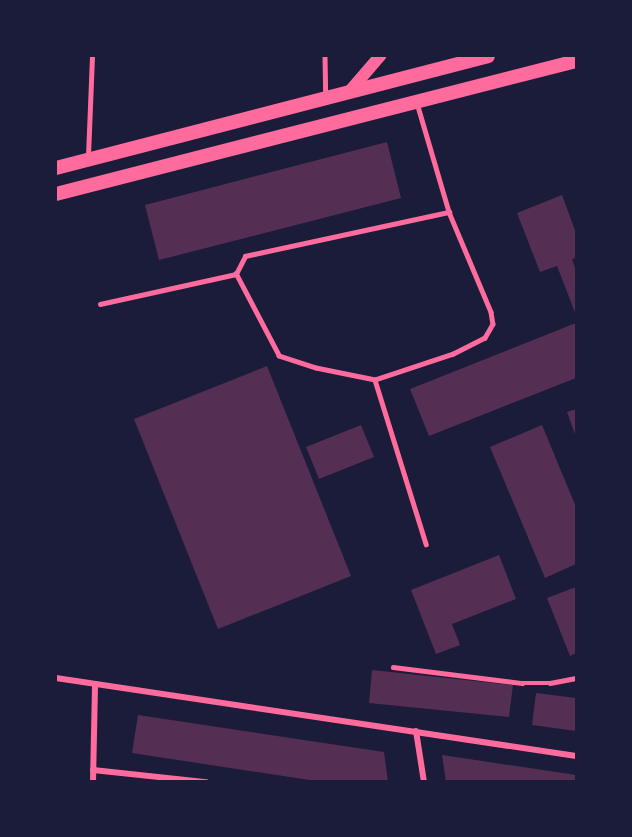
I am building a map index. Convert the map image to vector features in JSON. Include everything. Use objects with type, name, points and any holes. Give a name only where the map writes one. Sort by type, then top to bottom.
[{"type":"main road","points":[[349,92],[380,56]]},
{"type":"main road","points":[[56,168],[488,56]]},
{"type":"main road","points":[[56,194],[576,61]]},
{"type":"street","points":[[56,678],[576,756]]},
{"type":"street","points":[[93,782],[96,684]]},
{"type":"street","points":[[416,731],[424,782]]},
{"type":"street","points":[[93,770],[203,781]]},
{"type":"lane","points":[[88,159],[92,56]]},
{"type":"lane","points":[[325,56],[326,97]]},
{"type":"lane","points":[[236,274],[279,356],[316,368],[375,380],[453,354],[485,338],[493,324],[491,312],[449,212],[416,103]]},
{"type":"lane","points":[[236,274],[245,256],[449,212]]},
{"type":"lane","points":[[100,304],[236,274]]},
{"type":"lane","points":[[375,380],[426,544]]},
{"type":"lane","points":[[393,668],[522,683],[550,683],[576,678]]},
{"type":"building","points":[[387,142],[401,198],[159,260],[145,205]]},
{"type":"building","points":[[562,195],[576,233],[576,258],[572,259],[576,270],[576,315],[557,266],[540,272],[517,213]]},
{"type":"building","points":[[576,323],[576,378],[429,436],[410,389]]},
{"type":"building","points":[[267,366],[351,576],[218,629],[134,419]]},
{"type":"building","points":[[576,409],[576,437],[567,412]]},
{"type":"building","points":[[361,425],[374,457],[319,479],[306,447]]},
{"type":"building","points":[[542,425],[576,507],[576,564],[545,578],[490,447]]},
{"type":"building","points":[[499,555],[516,599],[452,624],[460,645],[436,654],[411,590]]},
{"type":"building","points":[[576,587],[576,653],[570,656],[547,598]]},
{"type":"building","points":[[372,670],[513,685],[509,717],[369,703]]},
{"type":"building","points":[[536,693],[576,698],[576,731],[532,725]]},
{"type":"building","points":[[138,715],[384,752],[388,782],[322,782],[132,753]]},
{"type":"building","points":[[442,755],[576,775],[576,782],[446,782]]}]
